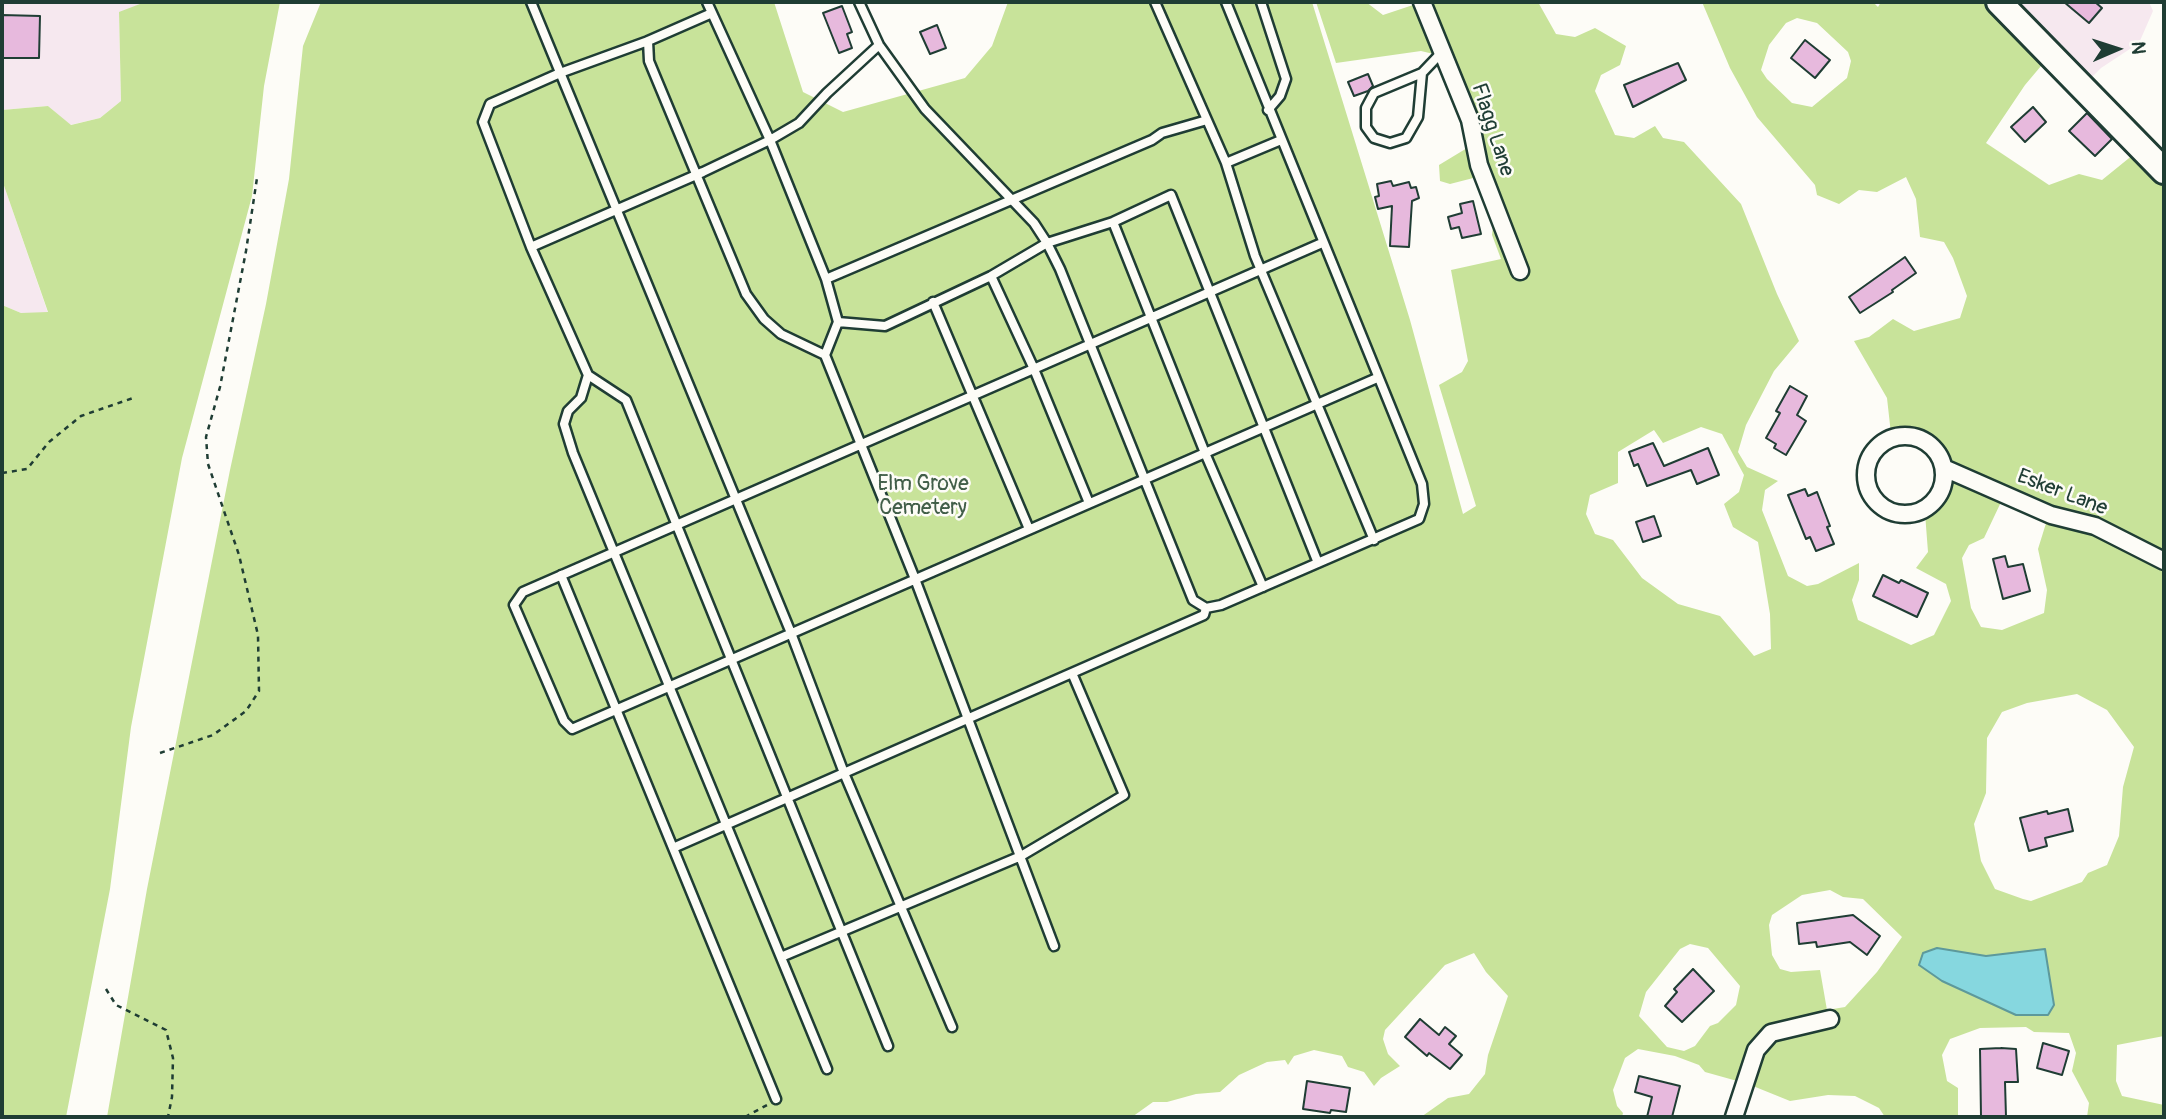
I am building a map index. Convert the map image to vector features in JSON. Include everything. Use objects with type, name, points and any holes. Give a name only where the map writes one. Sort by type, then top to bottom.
[{"type":"main road","points":[[2006,4],[2164,170]]},
{"type":"street","name":"Flagg Lane","points":[[1422,2],[1470,120],[1479,165],[1520,271]]},
{"type":"street","name":"Esker Lane","points":[[1944,468],[1944,481],[1933,504],[1910,515],[1897,514],[1875,501],[1866,478],[1872,453],[1881,444],[1892,438],[1919,438],[1930,445],[1944,468],[2051,515],[2095,526],[2164,561]]},
{"type":"street","points":[[1734,1117],[1756,1050],[1771,1033],[1830,1019]]},
{"type":"lane","points":[[531,2],[791,633],[844,773],[953,1027]]},
{"type":"lane","points":[[707,2],[770,140],[826,279],[838,322],[825,355]]},
{"type":"lane","points":[[859,2],[878,45],[925,109],[1034,223],[1048,243],[1193,600],[1206,608],[1221,605],[1419,519],[1424,504],[1422,484],[1226,2]]},
{"type":"lane","points":[[1155,2],[1226,163],[1261,270],[1374,540]]},
{"type":"lane","points":[[1261,2],[1286,79],[1280,96],[1268,110]]},
{"type":"lane","points":[[712,13],[648,41],[560,73],[490,104],[483,122],[531,247],[588,375],[625,401],[888,1046]]},
{"type":"lane","points":[[648,41],[649,61],[746,294],[764,319],[781,334],[825,355],[970,718],[1054,946]]},
{"type":"lane","points":[[531,247],[770,140],[799,123],[878,45]]},
{"type":"lane","points":[[1422,73],[1418,117],[1406,138],[1390,144],[1374,138],[1366,127],[1366,108],[1374,93],[1422,73],[1442,52]]},
{"type":"lane","points":[[826,279],[1152,140],[1162,133],[1207,120]]},
{"type":"lane","points":[[1226,163],[1281,140]]},
{"type":"lane","points":[[838,322],[885,326],[991,276],[1048,243],[1113,222],[1171,195],[1318,563]]},
{"type":"lane","points":[[1113,222],[1205,453],[1263,587]]},
{"type":"lane","points":[[1322,243],[523,592],[514,605],[564,721],[572,729],[1377,377]]},
{"type":"lane","points":[[991,276],[1034,369],[1088,503]]},
{"type":"lane","points":[[933,302],[1029,529]]},
{"type":"lane","points":[[588,375],[581,398],[568,411],[564,424],[573,453],[827,1069]]},
{"type":"lane","points":[[561,575],[776,1099]]},
{"type":"lane","points":[[673,848],[1205,615],[1206,608]]},
{"type":"lane","points":[[781,957],[1021,856],[1124,795],[1072,673]]},
{"type":"path","points":[[160,753],[213,735],[246,710],[259,691],[258,635],[239,555],[208,464],[206,437],[223,375],[257,178]]},
{"type":"path","points":[[2,473],[27,469],[49,442],[81,416],[133,398]]},
{"type":"path","points":[[106,989],[116,1005],[166,1030],[173,1058],[172,1097],[168,1117]]},
{"type":"path","points":[[746,1117],[776,1099]]},
{"type":"shaded area","points":[[2,2],[145,2],[119,13],[121,101],[100,118],[70,125],[48,106],[2,110]]},
{"type":"shaded area","points":[[2001,2],[2149,2],[2153,11],[2139,43],[2101,68],[2084,85]]},
{"type":"shaded area","points":[[2,180],[48,313],[21,313],[2,305]]},
{"type":"green space","points":[[145,2],[280,2],[264,86],[252,196],[182,458],[131,727],[110,889],[66,1117],[2,1117],[2,305],[21,313],[48,312],[2,180],[2,110],[48,106],[71,125],[100,118],[121,101],[119,12]]},
{"type":"green space","name":"Elm Grove Cemetery","points":[[321,2],[774,2],[803,92],[843,112],[965,78],[992,46],[1008,2],[1312,2],[1410,320],[1463,514],[1476,506],[1439,385],[1462,372],[1468,361],[1451,270],[1501,259],[1492,235],[1495,207],[1481,176],[1450,184],[1440,181],[1439,165],[1477,142],[1446,57],[1421,51],[1336,63],[1316,2],[1366,2],[1383,15],[1422,2],[1538,2],[1556,34],[1575,37],[1595,28],[1626,46],[1620,65],[1601,75],[1595,91],[1615,135],[1634,138],[1655,126],[1663,138],[1684,142],[1741,204],[1799,341],[1774,371],[1746,425],[1738,452],[1747,467],[1778,481],[1765,490],[1762,510],[1788,576],[1807,586],[1818,584],[1859,563],[1859,580],[1852,600],[1858,620],[1911,645],[1934,635],[1951,601],[1946,584],[1916,568],[1928,552],[1924,500],[1951,463],[1909,435],[1891,434],[1887,398],[1854,341],[1869,337],[1893,319],[1914,331],[1960,318],[1967,296],[1944,242],[1920,237],[1916,199],[1906,177],[1877,192],[1859,190],[1839,204],[1817,195],[1815,185],[1757,117],[1730,68],[1702,2],[1873,2],[1878,7],[1881,2],[2001,2],[2052,53],[2025,85],[1986,143],[2049,185],[2079,174],[2102,180],[2139,150],[2164,168],[2164,1036],[2117,1045],[2116,1081],[2122,1096],[2164,1105],[2164,1117],[2087,1117],[2089,1103],[2072,1071],[2076,1053],[2069,1033],[2034,1032],[2026,1027],[1980,1028],[1950,1039],[1942,1055],[1947,1081],[1958,1088],[1958,1117],[1885,1117],[1879,1108],[1855,1096],[1828,1095],[1790,1101],[1748,1084],[1705,1072],[1699,1065],[1675,1056],[1638,1049],[1625,1058],[1613,1090],[1617,1106],[1623,1113],[1622,1117],[1421,1117],[1448,1098],[1469,1094],[1485,1074],[1488,1055],[1508,996],[1486,972],[1474,953],[1445,965],[1385,1030],[1383,1039],[1388,1054],[1400,1066],[1374,1086],[1364,1072],[1348,1067],[1342,1056],[1314,1050],[1294,1056],[1288,1065],[1285,1060],[1267,1062],[1239,1075],[1220,1092],[1153,1102],[1132,1117],[107,1117],[147,889],[289,179],[303,46]],"holes":[[[1797,18],[1817,23],[1848,52],[1851,61],[1847,78],[1812,107],[1792,103],[1761,70],[1769,45],[1786,23]],[[1701,427],[1722,434],[1744,475],[1739,492],[1724,504],[1733,527],[1758,542],[1770,614],[1771,649],[1754,656],[1720,616],[1678,604],[1642,578],[1613,540],[1595,534],[1586,514],[1590,495],[1618,483],[1618,452],[1654,430],[1663,443]],[[2002,500],[2047,520],[2038,549],[2047,590],[2044,613],[2002,630],[1981,627],[1971,608],[1962,558],[1969,545],[1984,538]],[[2077,694],[2107,710],[2134,747],[2123,787],[2119,836],[2107,865],[2088,873],[2082,882],[2031,901],[1995,889],[1981,861],[1974,824],[1986,793],[1987,738],[2002,712],[2027,703]],[[1830,890],[1843,897],[1863,899],[1902,937],[1877,972],[1845,1007],[1827,1010],[1820,970],[1791,972],[1780,969],[1772,955],[1769,925],[1772,915],[1802,895]],[[1690,944],[1708,948],[1740,986],[1736,1005],[1718,1023],[1710,1026],[1695,1046],[1684,1051],[1667,1047],[1639,1016],[1646,992],[1680,949]],[[1937,948],[1986,956],[2045,949],[2016,1015],[1942,981],[1921,965]]]},
{"type":"water","points":[[1937,948],[1986,956],[2045,949],[2054,1005],[2048,1015],[2016,1015],[1942,981],[1919,965],[1923,953]]},
{"type":"building","points":[[2064,2],[2095,2],[2102,8],[2089,23]]},
{"type":"building","points":[[842,6],[852,32],[847,34],[852,48],[839,53],[823,13]]},
{"type":"building","points":[[2,15],[40,16],[39,58],[2,58]]},
{"type":"building","points":[[937,25],[946,48],[930,54],[920,32]]},
{"type":"building","points":[[1805,40],[1830,60],[1815,78],[1791,58]]},
{"type":"building","points":[[1678,63],[1686,80],[1633,107],[1624,85]]},
{"type":"building","points":[[1368,74],[1373,86],[1354,96],[1348,82]]},
{"type":"building","points":[[2033,107],[2046,122],[2025,142],[2011,127]]},
{"type":"building","points":[[2087,113],[2112,139],[2095,156],[2069,131]]},
{"type":"building","points":[[1391,181],[1393,186],[1409,182],[1411,188],[1416,187],[1419,198],[1412,201],[1409,247],[1390,246],[1392,206],[1378,209],[1375,197],[1379,196],[1377,184]]},
{"type":"building","points":[[1473,201],[1481,234],[1462,238],[1459,227],[1451,229],[1448,217],[1462,213],[1460,204]]},
{"type":"building","points":[[1905,257],[1916,273],[1860,313],[1849,297]]},
{"type":"building","points":[[1790,386],[1807,396],[1797,415],[1806,421],[1786,455],[1774,448],[1776,444],[1766,438],[1780,413],[1776,411]]},
{"type":"building","points":[[1653,443],[1664,466],[1708,448],[1719,475],[1697,484],[1691,470],[1647,486],[1638,464],[1634,466],[1629,452]]},
{"type":"building","points":[[1805,489],[1808,496],[1817,492],[1834,544],[1816,551],[1810,537],[1806,539],[1788,495]]},
{"type":"building","points":[[1654,516],[1661,536],[1643,542],[1636,522]]},
{"type":"building","points":[[2005,556],[2008,567],[2023,564],[2030,591],[2003,599],[1993,559]]},
{"type":"building","points":[[1883,575],[1928,593],[1917,617],[1873,596]]},
{"type":"building","points":[[2068,809],[2073,831],[2045,838],[2047,846],[2029,851],[2020,818]]},
{"type":"building","points":[[1853,915],[1880,936],[1867,955],[1850,942],[1817,947],[1816,942],[1799,944],[1797,923]]},
{"type":"building","points":[[1693,969],[1714,991],[1682,1022],[1665,1006],[1677,992],[1674,989]]},
{"type":"building","points":[[1420,1019],[1439,1035],[1445,1027],[1456,1036],[1449,1044],[1462,1055],[1450,1069],[1429,1053],[1427,1056],[1405,1037]]},
{"type":"building","points":[[2043,1043],[2069,1051],[2062,1075],[2037,1068]]},
{"type":"building","points":[[1980,1049],[2016,1049],[2018,1082],[2005,1082],[2006,1117],[1981,1117]]},
{"type":"building","points":[[1639,1076],[1680,1086],[1672,1117],[1647,1117],[1652,1097],[1635,1092]]},
{"type":"building","points":[[1307,1081],[1350,1088],[1346,1112],[1331,1110],[1330,1113],[1303,1109]]}]
